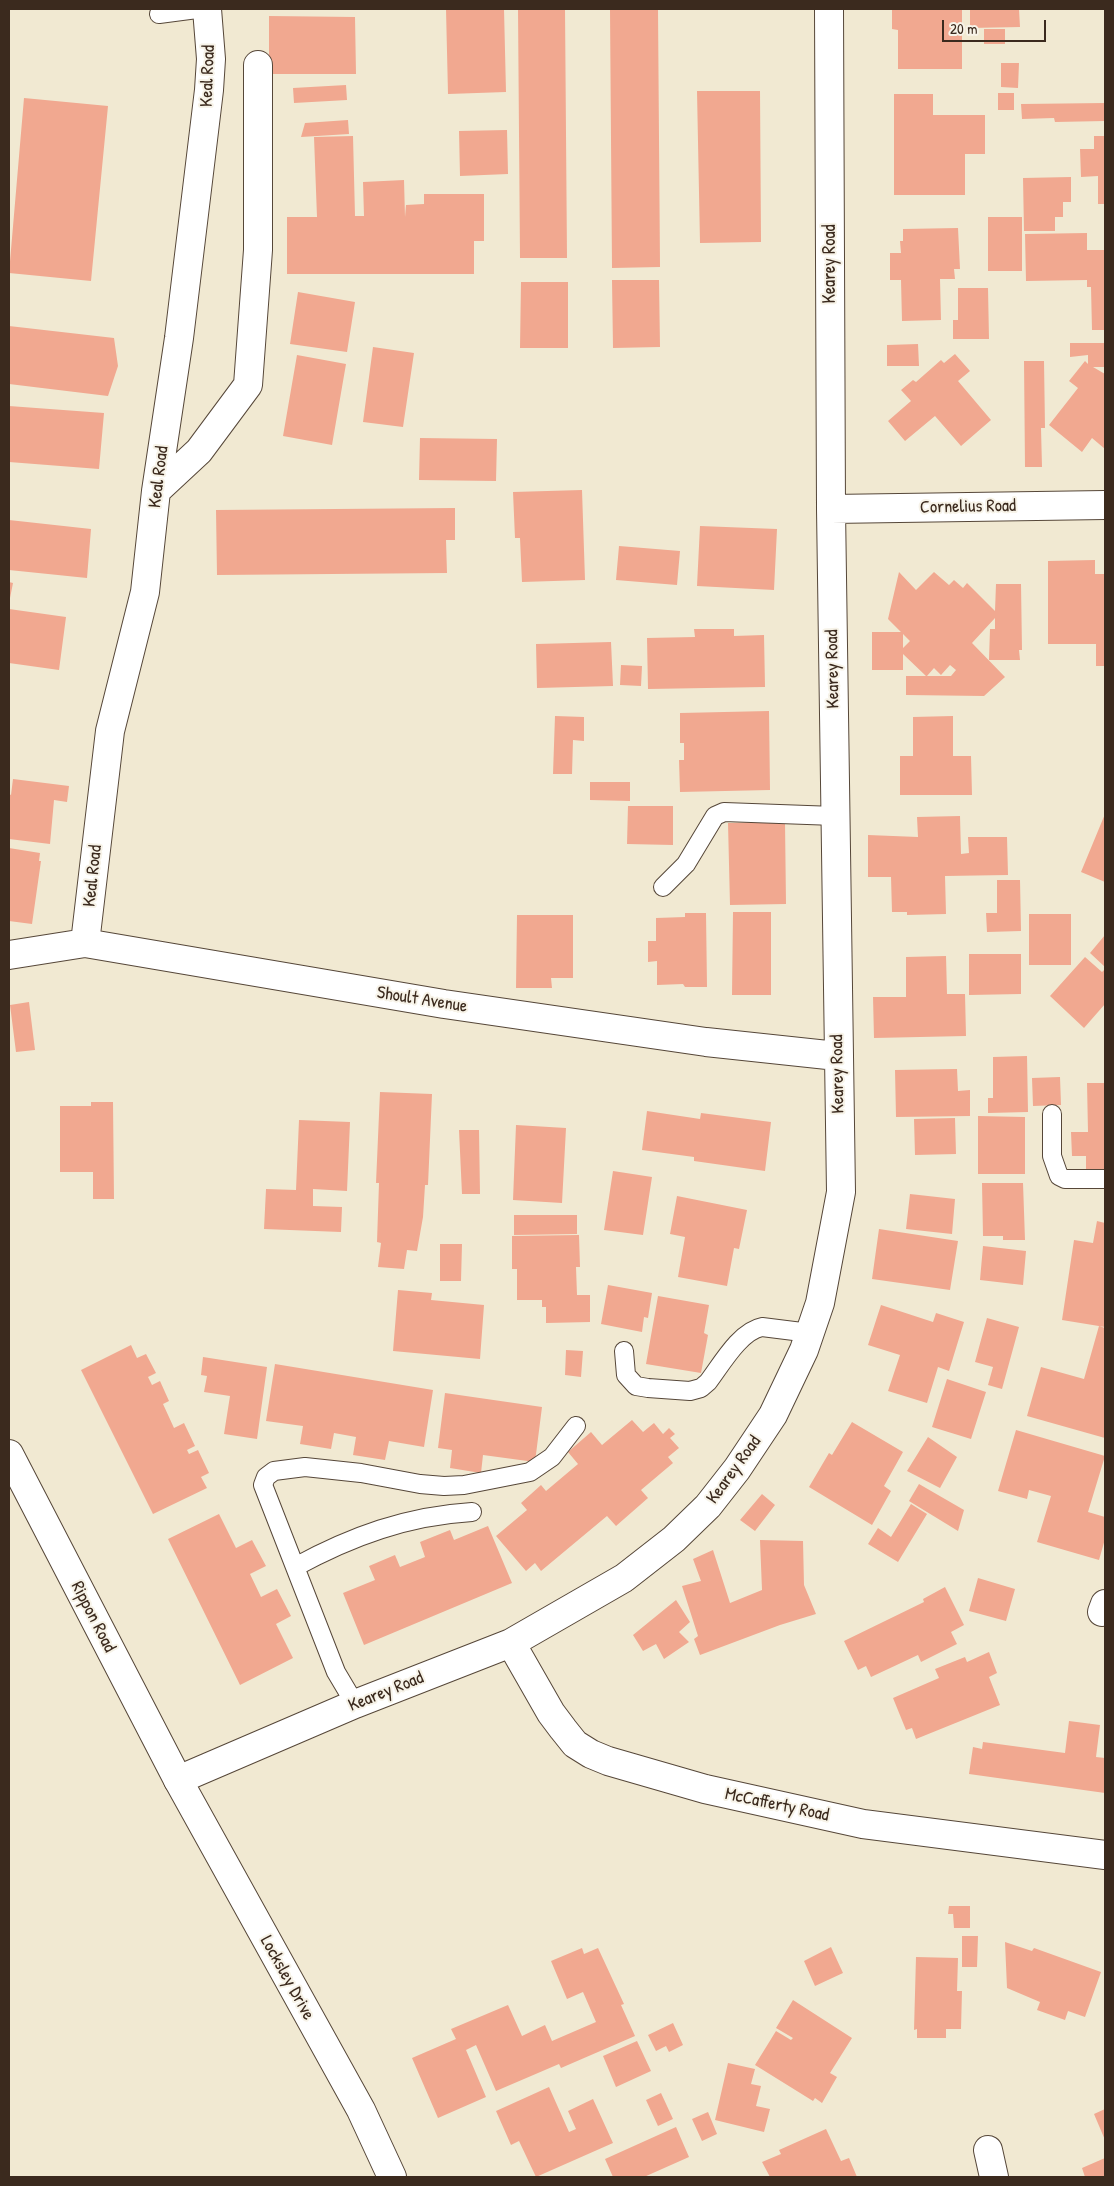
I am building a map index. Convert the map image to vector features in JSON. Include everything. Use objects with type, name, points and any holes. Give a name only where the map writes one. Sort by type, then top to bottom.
[{"type":"street","name":"Keal Road","points":[[85,943],[110,731],[145,592],[156,491],[179,338],[209,90],[211,59],[207,9]]},
{"type":"street","name":"Kearey Road","points":[[178,1780],[355,1704],[511,1643],[624,1578],[674,1539],[708,1506],[737,1469],[773,1415],[810,1333],[820,1303],[841,1192],[837,1056],[831,509],[829,9]]},
{"type":"street","points":[[156,491],[199,451],[248,385],[258,250],[258,65]]},
{"type":"street","name":"Cornelius Road","points":[[831,509],[1105,505]]},
{"type":"street","name":"Shoult Avenue","points":[[9,955],[85,943],[416,1000],[706,1042],[837,1056]]},
{"type":"street","name":"Rippon Road","points":[[9,1454],[178,1780]]},
{"type":"street","name":"McCafferty Road","points":[[511,1643],[551,1714],[562,1729],[575,1744],[591,1754],[608,1761],[705,1789],[863,1824],[1105,1855]]},
{"type":"street","name":"Locksley Drive","points":[[178,1780],[361,2110],[392,2177]]},
{"type":"street","points":[[988,2150],[994,2177]]},
{"type":"lane","points":[[159,14],[197,9]]},
{"type":"lane","points":[[664,886],[686,864],[715,816],[724,812],[835,816]]},
{"type":"lane","points":[[1052,1114],[1052,1156],[1059,1176],[1064,1178],[1105,1180]]},
{"type":"lane","points":[[624,1351],[626,1375],[636,1386],[690,1391],[701,1388],[708,1382],[743,1337],[754,1328],[762,1327],[810,1333]]},
{"type":"lane","points":[[355,1704],[336,1672],[263,1485],[266,1477],[274,1471],[305,1468],[361,1473],[420,1484],[464,1485],[530,1472],[552,1457],[576,1426]]},
{"type":"lane","points":[[295,1567],[325,1551],[397,1523],[424,1517],[472,1512]]},
{"type":"building","points":[[446,9],[504,9],[506,92],[448,94]]},
{"type":"building","points":[[518,9],[565,9],[567,258],[520,258]]},
{"type":"building","points":[[610,9],[658,9],[660,267],[612,268]]},
{"type":"building","points":[[892,9],[962,9],[962,69],[898,69],[898,30],[892,29]]},
{"type":"building","points":[[970,9],[1019,9],[1020,27],[970,28]]},
{"type":"building","points":[[269,16],[355,17],[356,74],[269,74]]},
{"type":"building","points":[[984,29],[1005,29],[1005,44],[984,44]]},
{"type":"building","points":[[1001,63],[1019,63],[1018,88],[1001,87]]},
{"type":"building","points":[[346,85],[347,100],[294,103],[293,88]]},
{"type":"building","points":[[697,91],[760,91],[761,242],[700,243]]},
{"type":"building","points":[[998,93],[1014,93],[1014,110],[998,110]]},
{"type":"building","points":[[894,94],[933,94],[933,115],[985,115],[985,154],[965,154],[965,195],[894,195]]},
{"type":"building","points":[[24,98],[108,106],[91,281],[9,273]]},
{"type":"building","points":[[1105,103],[1105,121],[1055,122],[1054,118],[1022,119],[1021,104]]},
{"type":"building","points":[[348,120],[349,134],[301,137],[305,123]]},
{"type":"building","points":[[507,130],[508,174],[460,176],[459,131]]},
{"type":"building","points":[[353,136],[355,216],[364,216],[363,182],[404,180],[405,217],[406,205],[424,204],[424,194],[484,194],[484,241],[474,241],[474,274],[287,274],[287,217],[317,217],[314,137]]},
{"type":"building","points":[[1094,136],[1105,136],[1105,204],[1098,204],[1098,176],[1081,177],[1080,149],[1094,149]]},
{"type":"building","points":[[1071,177],[1071,202],[1063,202],[1063,217],[1055,217],[1055,231],[1024,231],[1023,178]]},
{"type":"building","points":[[988,217],[1022,217],[1022,271],[988,271]]},
{"type":"building","points":[[958,228],[960,269],[954,269],[955,279],[940,279],[941,320],[902,321],[901,280],[890,280],[890,253],[901,253],[900,241],[903,241],[903,229]]},
{"type":"building","points":[[1087,233],[1087,250],[1105,250],[1105,330],[1092,330],[1091,287],[1087,287],[1087,280],[1026,281],[1025,234]]},
{"type":"building","points":[[612,280],[659,280],[660,347],[613,348]]},
{"type":"building","points":[[521,282],[568,282],[568,348],[520,348]]},
{"type":"building","points":[[958,288],[988,288],[989,339],[953,339],[953,320],[958,320]]},
{"type":"building","points":[[298,292],[355,302],[347,352],[290,344]]},
{"type":"building","points":[[9,326],[114,338],[118,366],[108,396],[9,384]]},
{"type":"building","points":[[1070,343],[1105,343],[1105,367],[1093,367],[1105,374],[1105,449],[1092,438],[1082,452],[1049,425],[1078,388],[1069,381],[1085,361],[1088,364],[1088,355],[1070,357]]},
{"type":"building","points":[[918,344],[919,366],[887,366],[887,345]]},
{"type":"building","points":[[373,347],[414,353],[403,427],[363,422]]},
{"type":"building","points":[[955,354],[970,371],[958,381],[991,420],[961,446],[935,416],[905,441],[888,421],[911,401],[901,390],[913,380],[916,382],[941,360],[944,363]]},
{"type":"building","points":[[297,355],[346,364],[332,445],[283,436]]},
{"type":"building","points":[[1024,361],[1044,361],[1045,428],[1041,428],[1042,467],[1025,467]]},
{"type":"building","points":[[9,406],[104,413],[99,469],[9,462]]},
{"type":"building","points":[[420,438],[497,439],[496,481],[419,480]]},
{"type":"building","points":[[582,490],[585,580],[522,582],[520,538],[515,538],[513,492]]},
{"type":"building","points":[[455,508],[455,540],[446,540],[447,573],[217,575],[216,510]]},
{"type":"building","points":[[9,520],[91,529],[87,578],[9,570]]},
{"type":"building","points":[[700,526],[777,529],[774,590],[697,586]]},
{"type":"building","points":[[619,546],[680,551],[677,585],[616,580]]},
{"type":"building","points":[[1095,560],[1095,574],[1105,574],[1105,666],[1096,666],[1096,644],[1048,644],[1048,561]]},
{"type":"building","points":[[899,572],[916,590],[934,572],[949,585],[954,580],[963,588],[967,583],[995,611],[996,584],[1021,584],[1022,650],[1019,650],[1020,660],[989,660],[990,629],[995,629],[995,618],[972,643],[1005,677],[984,696],[906,695],[906,676],[926,676],[903,654],[903,670],[872,670],[872,632],[901,632],[888,619]],"holes":[[[903,634],[910,641],[903,648]],[[950,665],[956,670],[951,676],[927,676],[934,668],[941,675]]]},
{"type":"building","points":[[9,582],[13,583],[10,598],[9,598]]},
{"type":"building","points":[[9,609],[66,617],[59,670],[9,663]]},
{"type":"building","points":[[694,629],[734,629],[734,636],[764,635],[765,687],[648,689],[647,638],[695,637]]},
{"type":"building","points":[[611,642],[613,686],[537,688],[536,644]]},
{"type":"building","points":[[621,665],[642,666],[641,686],[620,685]]},
{"type":"building","points":[[769,711],[770,790],[680,792],[679,760],[684,760],[684,743],[680,743],[680,713]]},
{"type":"building","points":[[555,716],[584,717],[584,741],[573,740],[572,774],[553,774]]},
{"type":"building","points":[[953,716],[953,756],[971,756],[972,795],[900,795],[900,756],[913,756],[913,717]]},
{"type":"building","points":[[13,779],[69,786],[67,802],[54,800],[50,844],[9,839],[9,794],[11,795]]},
{"type":"building","points":[[590,782],[630,782],[630,801],[590,800]]},
{"type":"building","points":[[628,806],[673,806],[673,845],[627,844]]},
{"type":"building","points":[[1105,814],[1105,882],[1081,872]]},
{"type":"building","points":[[960,816],[961,854],[969,853],[968,837],[1007,837],[1008,875],[945,876],[946,914],[907,915],[907,912],[892,912],[891,877],[868,877],[868,835],[918,837],[917,817]]},
{"type":"building","points":[[785,822],[786,904],[730,905],[728,823]]},
{"type":"building","points":[[9,848],[40,853],[39,861],[41,861],[32,924],[9,921]]},
{"type":"building","points":[[997,880],[1020,880],[1021,931],[987,932],[986,913],[997,913]]},
{"type":"building","points":[[733,912],[771,912],[771,995],[732,995]]},
{"type":"building","points":[[685,913],[706,913],[707,987],[685,987],[683,984],[657,985],[657,961],[648,962],[648,941],[656,941],[656,918],[685,917]]},
{"type":"building","points":[[1029,914],[1071,914],[1071,965],[1029,965]]},
{"type":"building","points":[[517,915],[573,915],[573,978],[551,978],[552,988],[516,988]]},
{"type":"building","points":[[1105,935],[1105,967],[1090,953]]},
{"type":"building","points":[[969,954],[1021,954],[1021,994],[969,995]]},
{"type":"building","points":[[946,956],[947,994],[965,994],[966,1036],[874,1038],[873,997],[906,997],[906,957]]},
{"type":"building","points":[[1085,957],[1102,972],[1105,969],[1105,1004],[1084,1028],[1050,996]]},
{"type":"building","points":[[29,1002],[35,1050],[16,1052],[10,1005]]},
{"type":"building","points":[[1027,1056],[1028,1112],[988,1113],[988,1098],[993,1098],[993,1057]]},
{"type":"building","points":[[957,1069],[958,1091],[970,1090],[970,1116],[896,1117],[895,1070]]},
{"type":"building","points":[[1060,1077],[1061,1105],[1033,1106],[1032,1078]]},
{"type":"building","points":[[1087,1083],[1105,1083],[1105,1169],[1086,1170],[1086,1156],[1072,1156],[1071,1132],[1088,1132]]},
{"type":"building","points":[[380,1092],[432,1094],[428,1185],[425,1185],[423,1217],[417,1251],[407,1250],[404,1269],[378,1267],[381,1243],[377,1242],[379,1183],[376,1183]]},
{"type":"building","points":[[91,1102],[113,1102],[114,1199],[93,1199],[93,1172],[60,1172],[60,1106],[91,1106]]},
{"type":"building","points":[[647,1111],[700,1119],[701,1113],[771,1122],[765,1171],[694,1161],[694,1157],[642,1150]]},
{"type":"building","points":[[978,1116],[1025,1117],[1025,1174],[978,1174]]},
{"type":"building","points":[[955,1118],[956,1154],[915,1155],[914,1119]]},
{"type":"building","points":[[299,1120],[350,1122],[347,1191],[313,1189],[313,1206],[342,1207],[341,1232],[264,1229],[266,1189],[296,1190]]},
{"type":"building","points":[[516,1125],[566,1128],[562,1203],[513,1200]]},
{"type":"building","points":[[459,1130],[479,1130],[480,1194],[462,1194]]},
{"type":"building","points":[[613,1171],[652,1177],[643,1235],[604,1230]]},
{"type":"building","points":[[982,1183],[1023,1183],[1025,1240],[1003,1240],[1003,1236],[983,1236]]},
{"type":"building","points":[[910,1194],[955,1199],[952,1234],[906,1229]]},
{"type":"building","points":[[677,1196],[747,1210],[739,1249],[734,1248],[727,1286],[678,1277],[685,1237],[670,1234]]},
{"type":"building","points":[[514,1215],[577,1215],[577,1234],[514,1235]]},
{"type":"building","points":[[1097,1221],[1105,1223],[1105,1327],[1062,1320],[1074,1240],[1093,1243]]},
{"type":"building","points":[[879,1229],[958,1241],[950,1290],[872,1279]]},
{"type":"building","points":[[579,1235],[580,1267],[576,1267],[577,1295],[590,1295],[590,1322],[546,1323],[546,1307],[542,1307],[542,1300],[517,1300],[517,1269],[512,1269],[512,1236]]},
{"type":"building","points":[[440,1244],[462,1244],[461,1281],[440,1281]]},
{"type":"building","points":[[983,1246],[1026,1251],[1023,1285],[980,1280]]},
{"type":"building","points":[[608,1285],[652,1293],[648,1318],[644,1317],[642,1332],[601,1324]]},
{"type":"building","points":[[398,1290],[432,1293],[431,1300],[484,1305],[480,1359],[393,1351]]},
{"type":"building","points":[[658,1296],[709,1305],[704,1333],[708,1335],[701,1373],[646,1364]]},
{"type":"building","points":[[881,1305],[933,1322],[936,1313],[964,1322],[949,1371],[938,1367],[927,1403],[888,1391],[900,1355],[868,1345]]},
{"type":"building","points":[[987,1318],[1019,1327],[1002,1389],[988,1385],[993,1367],[975,1362]]},
{"type":"building","points":[[1099,1326],[1105,1328],[1105,1438],[1027,1416],[1041,1367],[1084,1379]]},
{"type":"building","points":[[131,1345],[137,1358],[146,1354],[156,1373],[148,1377],[152,1385],[160,1381],[169,1401],[163,1404],[174,1428],[184,1423],[195,1446],[187,1450],[189,1454],[198,1450],[209,1473],[201,1477],[207,1488],[153,1514],[81,1370]]},
{"type":"building","points":[[566,1350],[583,1351],[581,1377],[565,1375]]},
{"type":"building","points":[[203,1357],[267,1367],[257,1439],[224,1434],[230,1396],[204,1392],[207,1376],[201,1375]]},
{"type":"building","points":[[275,1364],[433,1390],[424,1447],[389,1441],[385,1460],[353,1455],[356,1437],[334,1433],[331,1449],[300,1444],[303,1426],[266,1421]]},
{"type":"building","points":[[947,1379],[986,1392],[971,1439],[932,1427]]},
{"type":"building","points":[[445,1393],[542,1407],[535,1462],[483,1455],[481,1473],[450,1468],[452,1450],[438,1448]]},
{"type":"building","points":[[632,1420],[643,1432],[654,1423],[663,1434],[669,1428],[675,1434],[670,1438],[679,1448],[668,1457],[673,1463],[641,1490],[648,1498],[616,1526],[607,1516],[541,1571],[535,1563],[526,1571],[496,1536],[527,1510],[521,1503],[541,1485],[546,1491],[578,1464],[568,1452],[591,1432],[602,1445]]},
{"type":"building","points":[[852,1422],[903,1452],[884,1486],[891,1491],[872,1525],[809,1487],[829,1453],[832,1455]]},
{"type":"building","points":[[1016,1430],[1105,1456],[1088,1512],[1105,1517],[1105,1539],[1099,1560],[1037,1542],[1051,1496],[1029,1490],[1027,1499],[998,1491]]},
{"type":"building","points":[[928,1437],[957,1457],[940,1488],[907,1471]]},
{"type":"building","points":[[919,1484],[964,1510],[958,1531],[909,1501]]},
{"type":"building","points":[[762,1494],[775,1505],[755,1531],[740,1520]]},
{"type":"building","points":[[911,1504],[927,1514],[898,1562],[868,1544],[878,1528],[891,1537]]},
{"type":"building","points":[[219,1514],[236,1548],[252,1540],[266,1566],[250,1574],[261,1597],[277,1589],[291,1616],[276,1624],[293,1658],[240,1685],[168,1539]]},
{"type":"building","points":[[488,1526],[512,1583],[364,1645],[343,1593],[375,1580],[369,1566],[395,1555],[400,1567],[425,1557],[420,1542],[450,1530],[454,1540]]},
{"type":"building","points":[[760,1540],[803,1541],[804,1585],[816,1614],[780,1625],[700,1655],[694,1639],[698,1636],[682,1586],[701,1581],[693,1559],[713,1550],[730,1603],[762,1590]]},
{"type":"building","points":[[978,1578],[1015,1589],[1006,1621],[969,1611]]},
{"type":"building","points":[[945,1587],[964,1625],[951,1632],[957,1644],[921,1662],[918,1655],[871,1677],[866,1666],[858,1670],[844,1641],[924,1602],[923,1599]]},
{"type":"building","points":[[676,1600],[690,1622],[679,1632],[689,1642],[664,1659],[656,1644],[643,1651],[633,1635]]},
{"type":"building","points":[[989,1652],[997,1673],[989,1677],[1000,1705],[916,1739],[912,1728],[906,1730],[893,1698],[939,1678],[935,1669],[965,1657],[967,1662]]},
{"type":"building","points":[[1069,1721],[1100,1725],[1096,1757],[1105,1758],[1105,1793],[969,1774],[973,1747],[982,1749],[983,1742],[1065,1753]]},
{"type":"building","points":[[949,1906],[970,1906],[970,1928],[954,1928],[953,1914],[948,1914]]},
{"type":"building","points":[[962,1936],[978,1936],[977,1967],[962,1967]]},
{"type":"building","points":[[1005,1942],[1032,1951],[1034,1948],[1101,1972],[1085,2017],[1068,2011],[1065,2020],[1037,2010],[1040,2002],[1007,1988]]},
{"type":"building","points":[[831,1947],[843,1973],[815,1986],[804,1961]]},
{"type":"building","points":[[582,1948],[584,1954],[598,1948],[624,2004],[621,2005],[635,2036],[561,2068],[559,2064],[496,2091],[476,2045],[466,2050],[486,2097],[438,2118],[412,2058],[456,2039],[451,2029],[508,2005],[522,2036],[545,2025],[552,2041],[596,2022],[583,1992],[567,1999],[551,1961]]},
{"type":"building","points":[[916,1957],[958,1958],[957,1991],[962,1991],[961,2029],[946,2029],[946,2038],[917,2038],[917,2029],[914,2030]]},
{"type":"building","points":[[793,2000],[852,2038],[830,2073],[837,2077],[822,2103],[815,2098],[813,2101],[755,2065],[776,2031],[791,2040],[793,2038],[776,2028]]},
{"type":"building","points":[[673,2023],[683,2045],[669,2052],[666,2046],[656,2051],[648,2035]]},
{"type":"building","points":[[637,2041],[651,2071],[616,2087],[603,2056]]},
{"type":"building","points":[[728,2063],[755,2069],[751,2084],[761,2086],[756,2106],[770,2109],[764,2132],[715,2120]]},
{"type":"building","points":[[549,2087],[569,2132],[576,2129],[568,2111],[593,2099],[613,2143],[536,2177],[519,2141],[511,2145],[496,2111]]},
{"type":"building","points":[[661,2093],[673,2119],[658,2126],[646,2100]]},
{"type":"building","points":[[1105,2109],[1105,2140],[1094,2114]]},
{"type":"building","points":[[708,2112],[717,2134],[702,2141],[692,2119]]},
{"type":"building","points":[[676,2127],[689,2157],[644,2177],[613,2177],[605,2159]]},
{"type":"building","points":[[826,2129],[841,2161],[849,2158],[857,2177],[770,2177],[762,2162],[781,2154],[779,2150]]},
{"type":"building","points":[[1105,2158],[1105,2177],[1085,2177],[1082,2168]]}]
